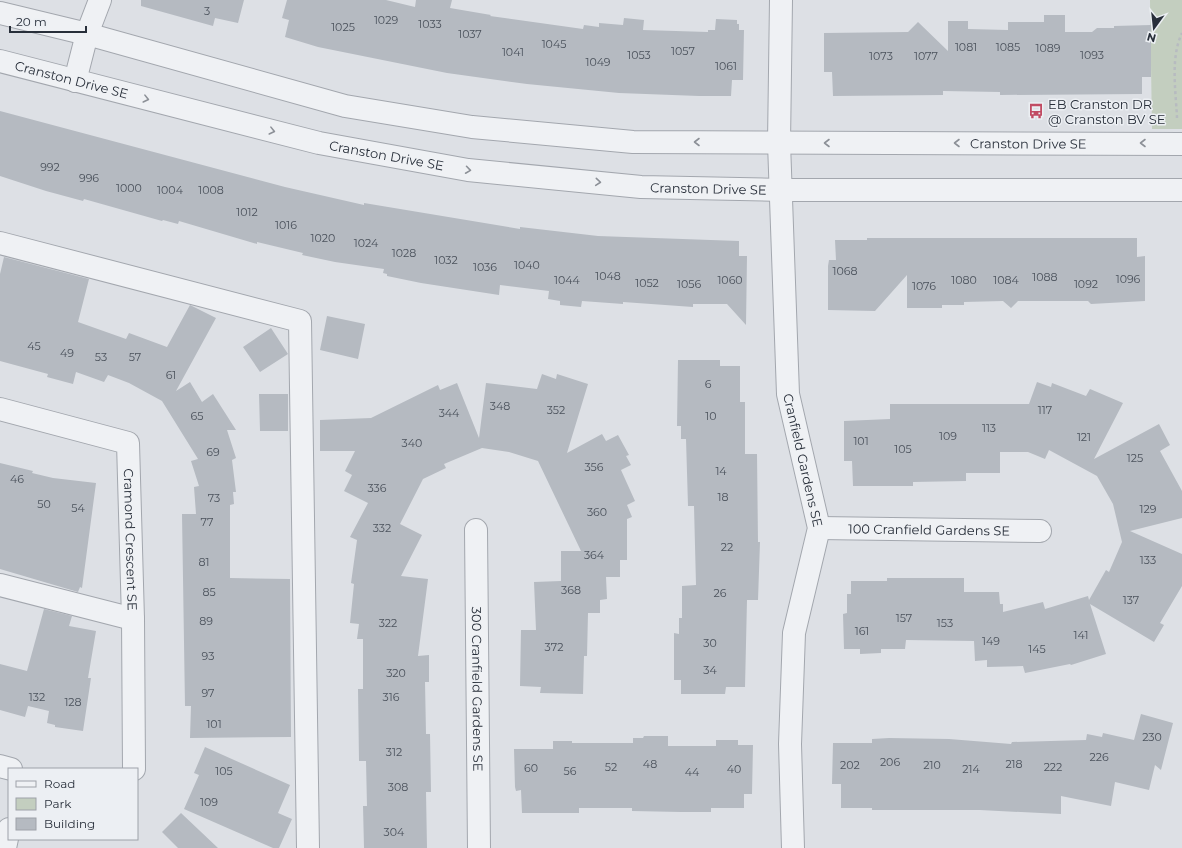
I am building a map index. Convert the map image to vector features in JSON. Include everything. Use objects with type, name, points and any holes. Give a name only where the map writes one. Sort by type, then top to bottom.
[{"type":"street","points":[[75,81],[87,34],[100,0]]},
{"type":"street","points":[[779,143],[781,0]]},
{"type":"street","name":"Cranston Drive SE","points":[[0,13],[87,34],[345,106],[472,127],[633,142],[1182,144]]},
{"type":"street","name":"Cranston Drive SE","points":[[0,61],[318,143],[468,170],[641,187],[782,190],[1182,190]]},
{"type":"street","name":"Cranston Drive SE","points":[[779,143],[782,190]]},
{"type":"street","name":"Cranfield Gardens SE","points":[[782,190],[788,394],[819,528],[794,633],[790,744],[793,848]]},
{"type":"street","points":[[0,243],[300,321],[308,848]]},
{"type":"street","name":"Cramond Crescent SE","points":[[0,409],[128,443],[133,619],[134,768]]},
{"type":"street","name":"100 Cranfield Gardens SE","points":[[819,528],[1040,531]]},
{"type":"street","name":"300 Cranfield Gardens SE","points":[[476,530],[479,848]]},
{"type":"street","points":[[0,585],[133,619]]},
{"type":"street","points":[[5,848],[8,834]]},
{"type":"path","points":[[1177,118],[1175,70],[1179,40],[1182,33]]},
{"type":"green space","points":[[1150,0],[1182,0],[1182,129],[1152,129]]},
{"type":"building","points":[[141,0],[244,0],[238,23],[215,18],[213,26],[141,6]]},
{"type":"building","points":[[287,0],[386,0],[415,7],[416,0],[452,0],[450,8],[491,15],[490,16],[583,29],[584,25],[599,27],[599,23],[623,25],[624,18],[644,20],[643,30],[708,32],[708,30],[715,30],[716,19],[737,20],[739,30],[744,30],[743,80],[732,80],[731,96],[699,96],[619,93],[527,84],[447,73],[318,47],[285,37],[289,20],[282,18]]},
{"type":"building","points":[[1044,15],[1065,15],[1065,32],[1092,32],[1097,28],[1151,25],[1151,77],[1142,77],[1142,94],[1000,95],[1000,92],[943,91],[943,95],[833,96],[832,72],[824,72],[824,33],[908,32],[918,22],[948,51],[948,21],[968,21],[968,29],[1008,30],[1008,22],[1044,22]]},
{"type":"building","points":[[0,111],[285,187],[364,205],[364,203],[520,229],[520,227],[598,236],[739,241],[739,256],[747,256],[746,325],[727,304],[693,304],[693,307],[623,302],[623,304],[582,301],[581,307],[560,305],[560,301],[548,299],[549,291],[500,285],[499,295],[421,283],[387,276],[387,274],[383,273],[384,269],[335,262],[302,255],[303,253],[257,242],[257,244],[179,221],[178,224],[162,221],[84,199],[83,201],[46,191],[0,176]]},
{"type":"building","points":[[867,238],[1137,238],[1137,257],[1145,256],[1145,301],[1091,304],[1088,301],[1018,301],[1011,308],[1003,301],[964,302],[964,305],[942,305],[942,308],[907,308],[907,275],[875,311],[828,310],[828,266],[829,260],[836,260],[835,240],[867,240]]},
{"type":"building","points":[[4,257],[89,279],[78,322],[126,339],[129,333],[167,347],[190,305],[216,318],[176,391],[190,382],[202,402],[213,394],[236,430],[227,430],[236,458],[232,460],[236,492],[233,492],[234,504],[230,505],[230,578],[290,579],[291,737],[190,738],[191,706],[185,706],[182,514],[196,514],[194,487],[199,486],[191,461],[198,459],[162,401],[129,383],[108,375],[104,382],[76,372],[73,384],[47,377],[48,374],[0,361],[0,274]]},
{"type":"building","points":[[327,316],[365,324],[358,359],[320,350]]},
{"type":"building","points":[[271,328],[288,354],[260,372],[243,347]]},
{"type":"building","points":[[678,360],[720,360],[720,366],[740,366],[740,402],[745,402],[745,454],[757,454],[758,542],[760,542],[758,600],[747,600],[745,687],[726,687],[725,694],[681,694],[681,680],[674,680],[674,633],[679,634],[679,618],[682,618],[682,586],[696,585],[694,506],[688,506],[686,439],[681,439],[681,426],[677,426]]},
{"type":"building","points":[[542,374],[556,379],[557,374],[588,384],[567,453],[602,434],[606,441],[618,435],[629,455],[626,456],[631,465],[621,470],[635,501],[627,505],[632,517],[627,519],[627,560],[620,560],[620,577],[606,577],[607,599],[600,600],[600,613],[588,613],[587,656],[584,656],[583,694],[540,693],[541,687],[520,686],[521,630],[536,630],[534,582],[561,581],[561,551],[581,551],[538,461],[509,452],[482,448],[444,464],[446,468],[423,479],[400,524],[422,535],[401,576],[428,579],[418,656],[429,655],[429,682],[425,682],[426,734],[430,734],[431,792],[426,792],[427,848],[364,848],[363,806],[367,806],[366,761],[359,761],[358,689],[363,689],[363,639],[357,639],[359,624],[350,623],[354,584],[351,583],[357,540],[350,537],[368,503],[344,491],[352,475],[345,471],[355,451],[320,451],[320,420],[371,418],[438,385],[440,390],[457,383],[479,438],[486,383],[537,389]]},
{"type":"building","points":[[1037,382],[1051,387],[1052,383],[1086,396],[1090,389],[1123,403],[1094,459],[1159,424],[1170,445],[1160,451],[1182,491],[1182,518],[1130,531],[1182,554],[1182,586],[1160,623],[1164,625],[1154,642],[1090,604],[1106,654],[1071,665],[1025,673],[1023,666],[987,667],[987,660],[975,661],[974,641],[906,640],[905,649],[881,649],[881,653],[860,654],[860,649],[844,649],[843,614],[847,613],[847,594],[851,594],[851,581],[887,581],[887,578],[964,578],[964,592],[999,592],[1000,604],[1003,604],[1003,612],[1043,602],[1045,609],[1088,596],[1089,600],[1106,570],[1109,572],[1122,542],[1113,504],[1097,476],[1049,450],[1045,459],[1028,452],[1000,452],[1000,473],[966,473],[966,481],[913,482],[913,486],[853,486],[852,461],[844,461],[844,421],[890,419],[890,404],[1029,404]]},
{"type":"building","points":[[259,394],[288,394],[288,431],[260,431]]},
{"type":"building","points":[[0,463],[33,471],[32,473],[53,478],[96,483],[82,588],[80,587],[78,592],[0,569]]},
{"type":"building","points":[[44,609],[72,616],[69,626],[96,631],[88,678],[91,678],[83,731],[55,727],[55,725],[47,723],[49,711],[28,706],[25,717],[0,710],[0,664],[27,671]]},
{"type":"building","points":[[1141,714],[1173,723],[1161,770],[1155,765],[1149,790],[1115,782],[1111,806],[1061,796],[1061,814],[980,810],[872,810],[872,808],[841,808],[841,784],[832,784],[833,743],[872,743],[872,739],[889,738],[949,739],[1011,744],[1012,742],[1086,740],[1087,734],[1102,737],[1103,733],[1134,740]]},
{"type":"building","points":[[644,736],[668,736],[668,746],[716,746],[716,740],[738,740],[738,745],[753,745],[752,794],[744,794],[744,808],[711,808],[711,812],[681,812],[632,811],[632,808],[579,808],[579,813],[522,813],[521,790],[516,791],[515,787],[514,749],[553,749],[553,741],[572,741],[572,743],[633,743],[633,738],[643,738]]},
{"type":"building","points":[[205,747],[290,785],[278,813],[292,819],[279,848],[273,848],[184,809],[199,775],[194,773]]},
{"type":"building","points":[[181,813],[218,848],[178,848],[162,832]]},
{"type":"place","name":"EB Cranston DR @ Cranston BV SE","points":[[1036,111]]}]
